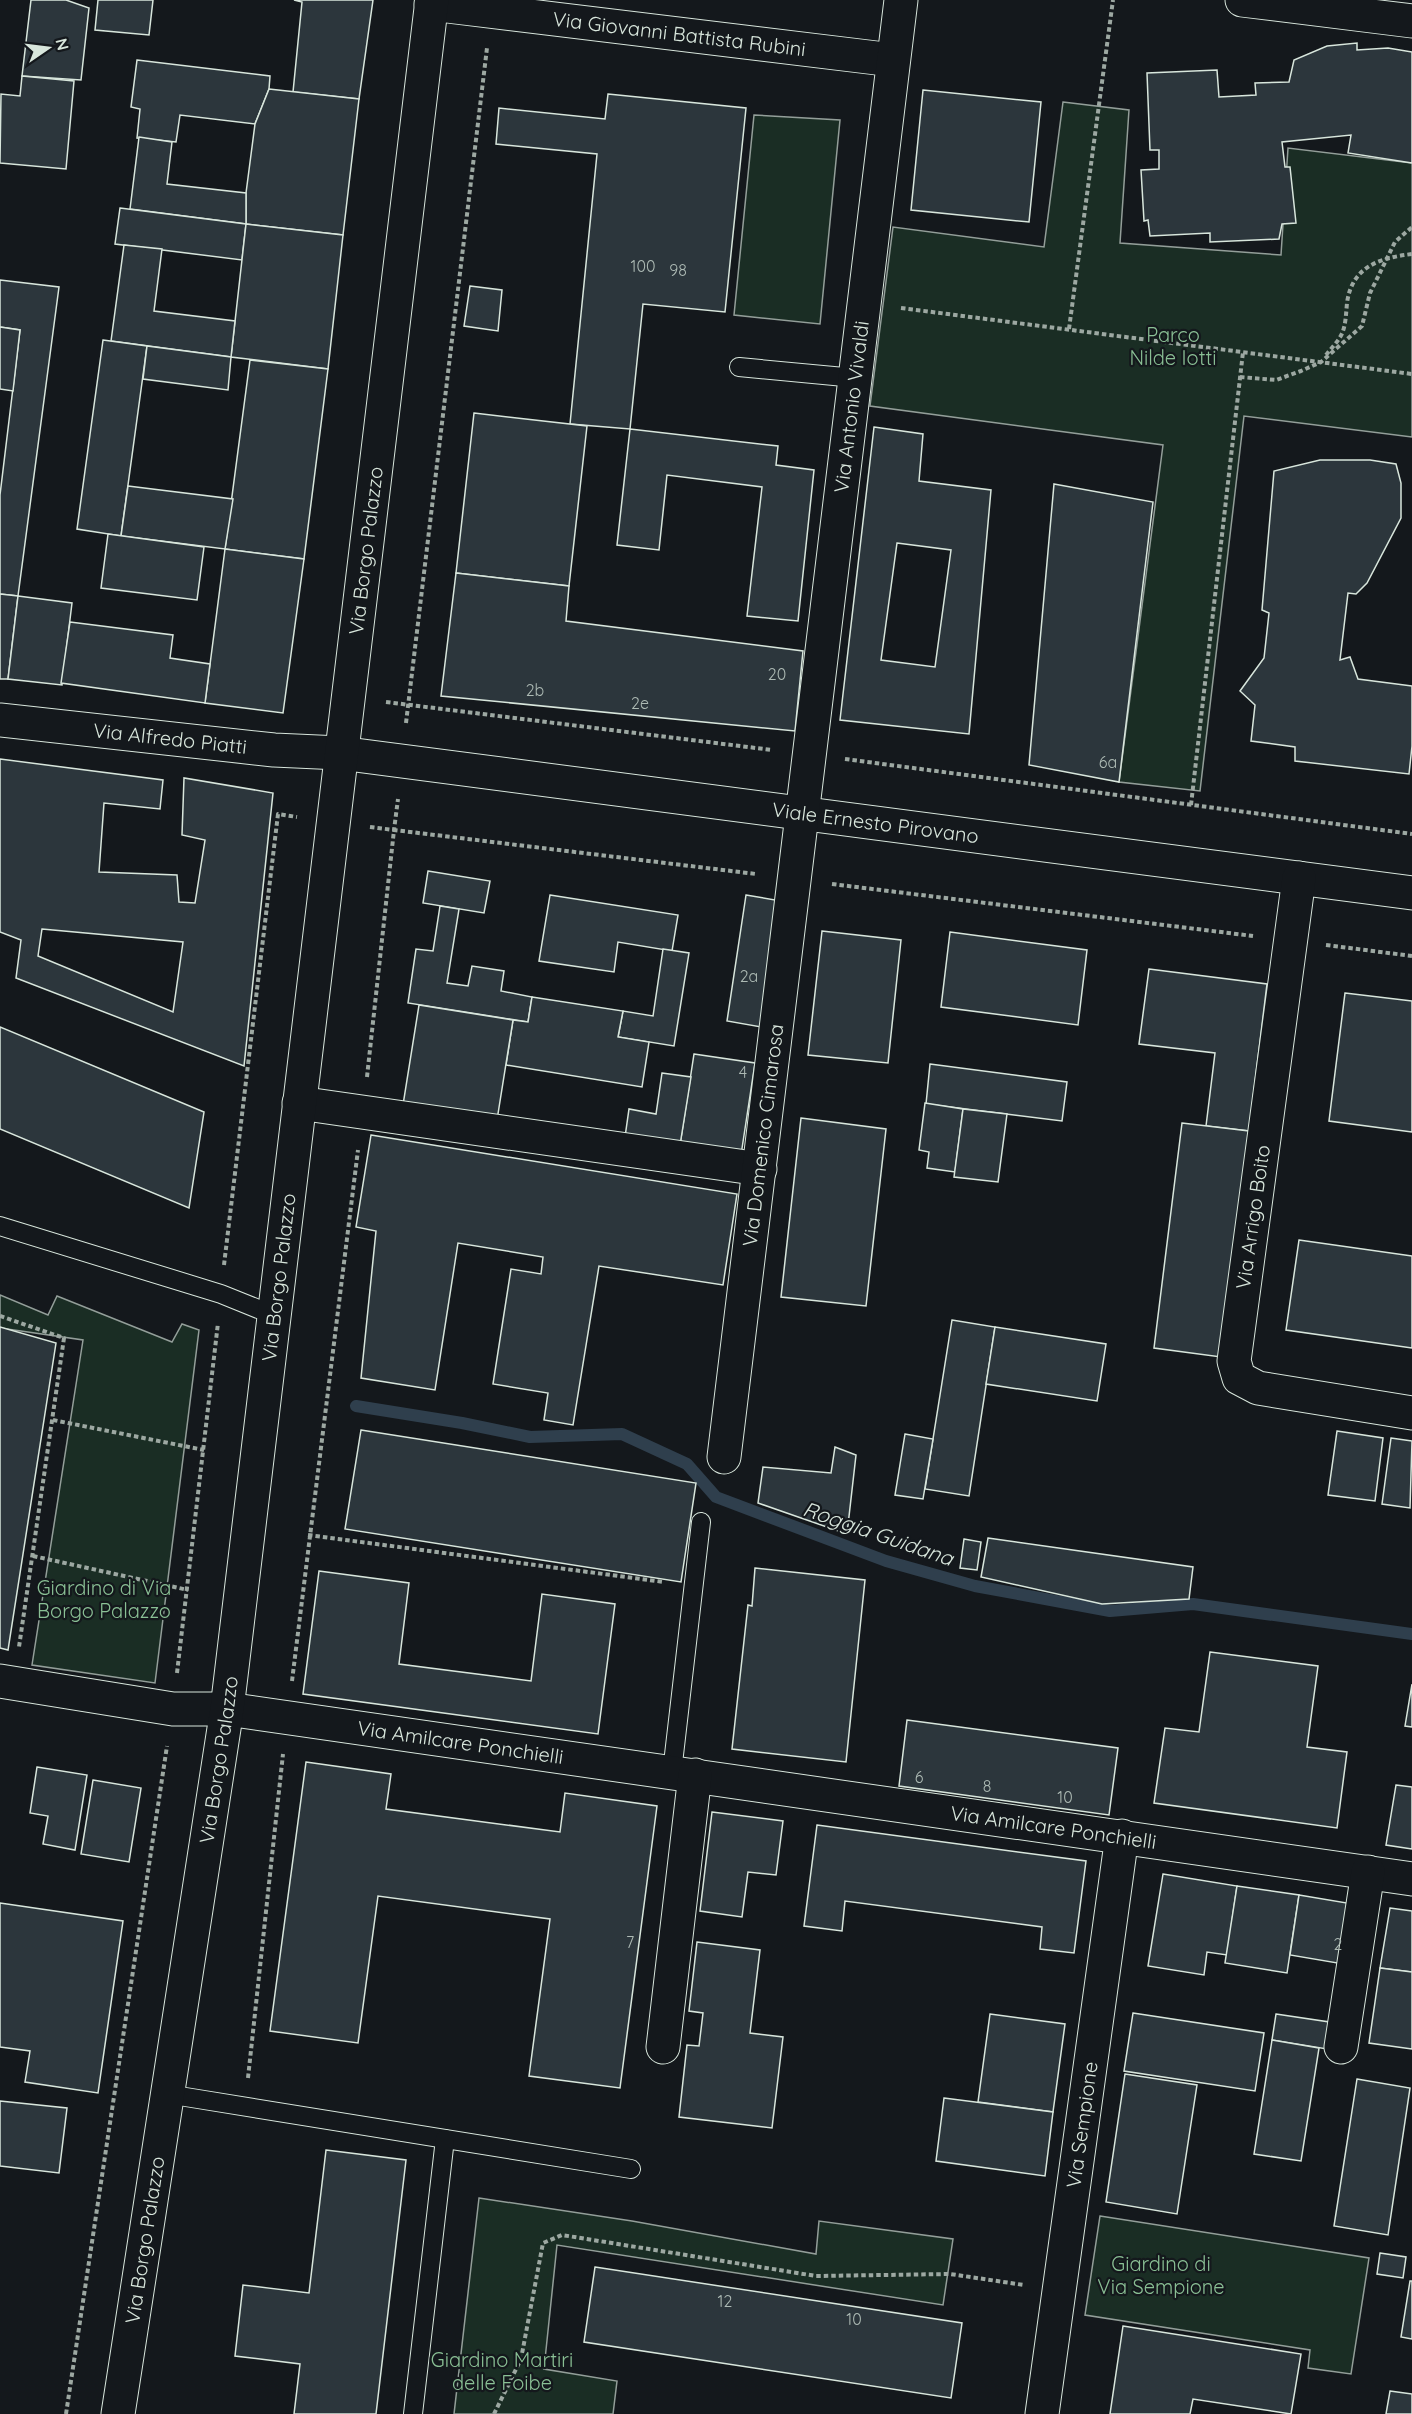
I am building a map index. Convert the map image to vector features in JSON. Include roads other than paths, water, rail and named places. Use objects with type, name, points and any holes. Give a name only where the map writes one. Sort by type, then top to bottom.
[{"type":"street","name":"Via Antonio Vivaldi","points":[[804,814],[901,0]]},
{"type":"street","points":[[1242,0],[1412,21]]},
{"type":"street","name":"Via Giovanni Battista Rubini","points":[[431,2],[893,60]]},
{"type":"street","name":"Via Borgo Palazzo","points":[[118,2414],[226,1708],[431,2]]},
{"type":"street","name":"Via Alfredo Piatti","points":[[0,720],[274,750],[340,753]]},
{"type":"street","name":"Viale Ernesto Pirovano","points":[[340,753],[1412,893]]},
{"type":"street","name":"Via Domenico Cimarosa","points":[[724,1457],[804,814]]},
{"type":"street","name":"Via Arrigo Boito","points":[[1299,878],[1234,1361],[1239,1378],[1258,1388],[1412,1413]]},
{"type":"street","points":[[299,1103],[760,1169]]},
{"type":"street","name":"Via Amilcare Ponchielli","points":[[7,1682],[173,1709],[226,1708],[1412,1878]]},
{"type":"street","points":[[663,2047],[683,1773]]},
{"type":"street","name":"Via Sempione","points":[[1042,2414],[1122,1836]]},
{"type":"street","points":[[1341,2047],[1368,1872]]},
{"type":"lane","points":[[739,366],[855,378]]},
{"type":"lane","points":[[0,1226],[221,1294],[273,1315]]},
{"type":"lane","points":[[683,1773],[693,1586],[700,1522]]},
{"type":"lane","points":[[167,2094],[631,2169]]},
{"type":"lane","points":[[413,2414],[445,2139]]},
{"type":"waterway","name":"Roggia Guidana","points":[[356,1406],[462,1423],[530,1437],[622,1434],[687,1464],[716,1497],[886,1561],[975,1586],[1110,1611],[1193,1604],[1412,1634]]},
{"type":"park label","name":"Parco Nilde Iotti","points":[[1173,346]]},
{"type":"park label","name":"Giardino di Via Borgo Palazzo","points":[[104,1600]]},
{"type":"park label","name":"Giardino di Via Sempione","points":[[1161,2276]]},
{"type":"park label","name":"Giardino Martiri delle Foibe","points":[[502,2372]]}]
